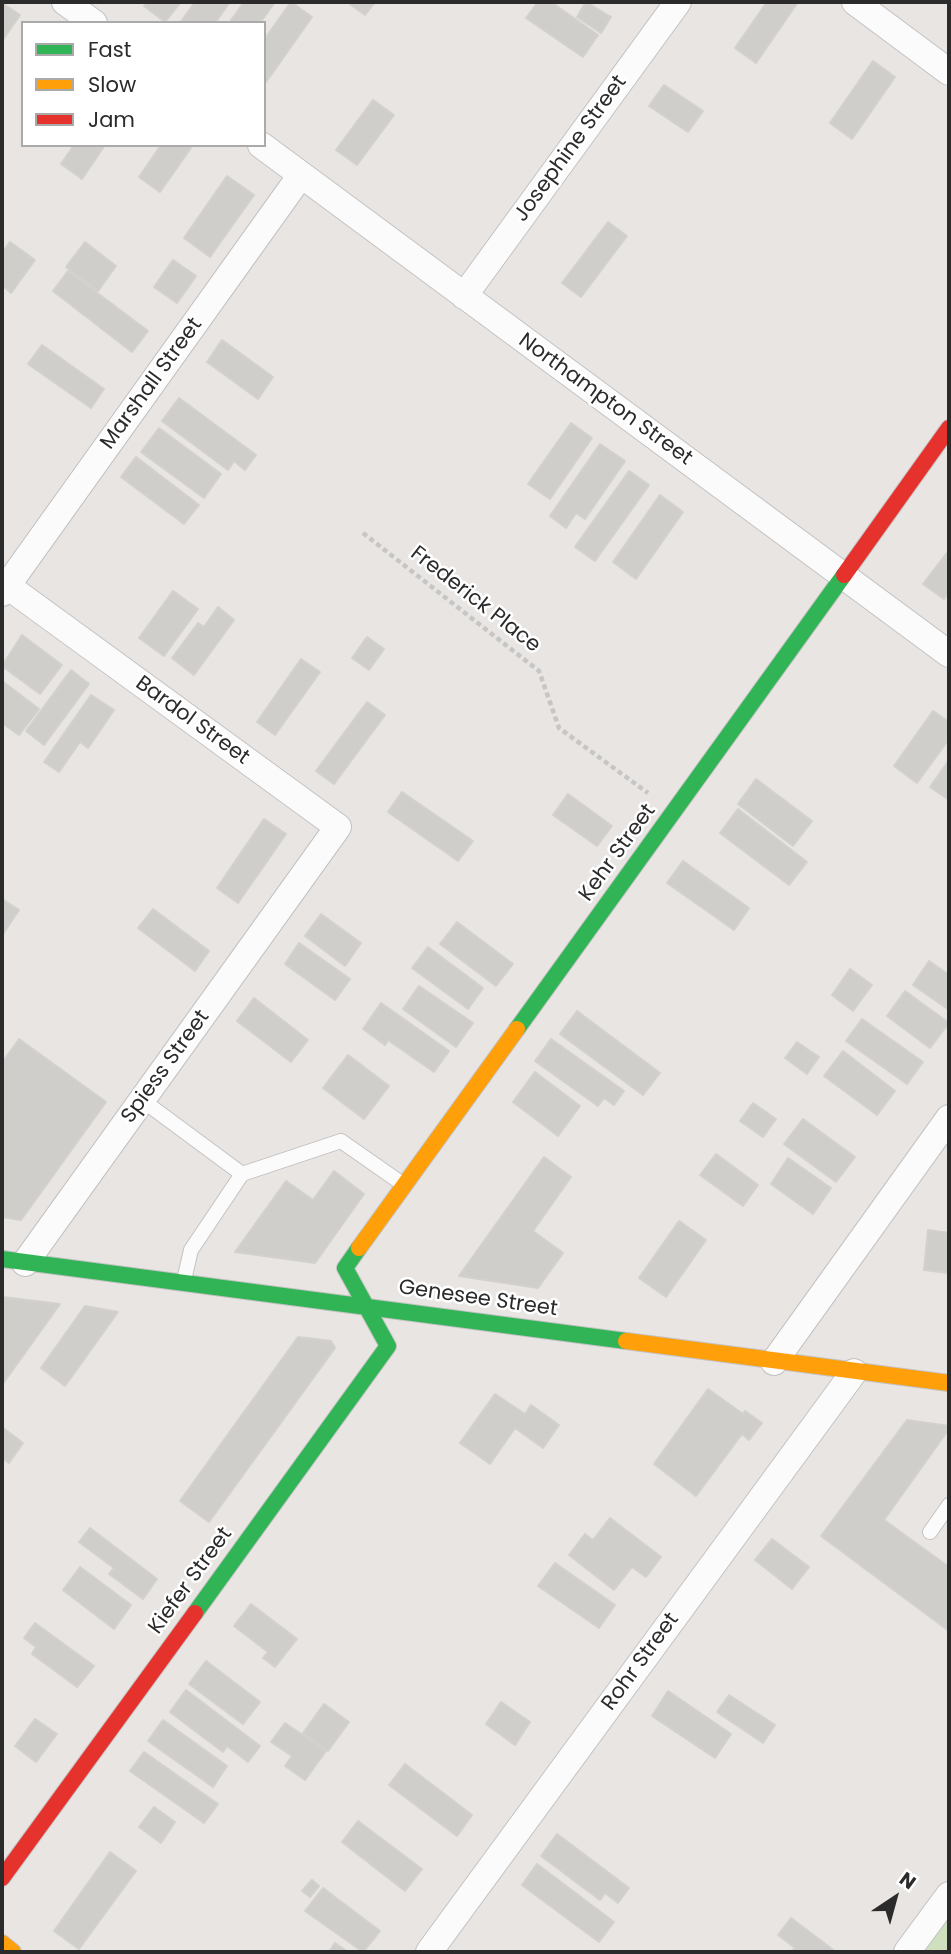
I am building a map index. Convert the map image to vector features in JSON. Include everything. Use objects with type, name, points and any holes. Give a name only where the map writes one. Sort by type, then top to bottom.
[{"type":"street","points":[[65,2],[91,21]]},
{"type":"street","name":"Josephine Street","points":[[464,296],[678,2]]},
{"type":"street","points":[[855,2],[949,72]]},
{"type":"street","name":"Northampton Street","points":[[264,147],[949,654]]},
{"type":"street","name":"Marshall Street","points":[[3,587],[301,175]]},
{"type":"street","name":"Kehr Street","points":[[366,1306],[345,1268],[949,428]]},
{"type":"street","name":"Bardol Street","points":[[3,587],[338,827],[306,871]]},
{"type":"street","name":"Spiess Street","points":[[13,1261],[142,1100],[306,871]]},
{"type":"street","points":[[774,1362],[949,1118]]},
{"type":"street","name":"Genesee Street","points":[[13,1261],[949,1383]]},
{"type":"street","name":"Kiefer Street","points":[[2,1878],[388,1346],[366,1306]]},
{"type":"street","name":"Rohr Street","points":[[429,1952],[853,1372]]},
{"type":"street","points":[[907,1952],[949,1895]]},
{"type":"street","points":[[2,1943],[13,1952]]},
{"type":"lane","points":[[142,1100],[242,1174]]},
{"type":"lane","points":[[184,1282],[191,1250],[242,1174],[341,1141],[405,1186]]},
{"type":"lane","points":[[930,1532],[949,1505]]},
{"type":"path","name":"Frederick Place","points":[[363,533],[539,671],[559,727],[674,812]]},
{"type":"green space","points":[[949,1917],[949,1952],[924,1952]]},
{"type":"building","points":[[148,2],[181,2],[166,21],[144,6]]},
{"type":"building","points":[[195,2],[230,2],[216,21],[181,21]]},
{"type":"building","points":[[244,2],[275,2],[261,21],[230,21]]},
{"type":"building","points":[[291,2],[312,17],[266,82],[266,37]]},
{"type":"building","points":[[347,2],[375,2],[365,15]]},
{"type":"building","points":[[538,2],[551,2],[598,35],[583,57],[526,18]]},
{"type":"building","points":[[586,2],[611,17],[601,33],[577,17]]},
{"type":"building","points":[[767,2],[798,2],[756,63],[735,48]]},
{"type":"building","points":[[2,3],[20,15],[2,41]]},
{"type":"building","points":[[873,61],[895,77],[852,139],[830,123]]},
{"type":"building","points":[[664,85],[703,111],[688,132],[649,106]]},
{"type":"building","points":[[373,100],[394,115],[357,165],[336,150]]},
{"type":"building","points":[[73,147],[104,147],[82,179],[61,164]]},
{"type":"building","points":[[160,147],[192,147],[160,192],[139,177]]},
{"type":"building","points":[[227,176],[254,195],[210,257],[184,238]]},
{"type":"building","points":[[608,222],[627,236],[581,297],[562,283]]},
{"type":"building","points":[[10,242],[35,260],[11,293],[2,285],[2,253]]},
{"type":"building","points":[[85,242],[116,266],[98,291],[66,267]]},
{"type":"building","points":[[173,260],[196,276],[177,303],[154,287]]},
{"type":"building","points":[[68,271],[148,331],[132,352],[53,291]]},
{"type":"building","points":[[222,340],[273,377],[258,399],[207,362]]},
{"type":"building","points":[[42,345],[104,389],[91,408],[28,364]]},
{"type":"building","points":[[179,398],[256,455],[245,470],[234,461],[228,470],[162,421]]},
{"type":"building","points":[[571,423],[592,438],[550,499],[528,484]]},
{"type":"building","points":[[159,428],[221,474],[204,498],[141,452]]},
{"type":"building","points":[[600,444],[625,461],[585,519],[576,513],[566,528],[550,516]]},
{"type":"building","points":[[136,457],[199,505],[184,524],[121,477]]},
{"type":"building","points":[[629,471],[649,485],[595,561],[575,547]]},
{"type":"building","points":[[660,495],[683,512],[636,579],[613,562]]},
{"type":"building","points":[[949,550],[949,592],[944,599],[923,584]]},
{"type":"building","points":[[173,591],[198,609],[164,656],[139,638]]},
{"type":"building","points":[[218,607],[234,620],[194,675],[172,658],[198,623],[204,627]]},
{"type":"building","points":[[22,635],[62,665],[40,694],[2,666]]},
{"type":"building","points":[[367,637],[384,649],[369,670],[352,658]]},
{"type":"building","points":[[301,659],[320,672],[275,735],[257,722]]},
{"type":"building","points":[[71,670],[89,684],[44,745],[26,731]]},
{"type":"building","points":[[2,681],[39,709],[19,735],[2,723]]},
{"type":"building","points":[[91,695],[114,710],[88,748],[80,742],[59,772],[44,762]]},
{"type":"building","points":[[367,702],[385,715],[334,784],[316,771]]},
{"type":"building","points":[[933,711],[949,722],[949,739],[917,783],[894,766]]},
{"type":"building","points":[[949,760],[949,800],[930,787]]},
{"type":"building","points":[[756,779],[812,821],[793,846],[738,804]]},
{"type":"building","points":[[402,792],[473,841],[458,861],[388,812]]},
{"type":"building","points":[[568,794],[612,826],[597,846],[553,815]]},
{"type":"building","points":[[738,809],[807,862],[789,885],[720,833]]},
{"type":"building","points":[[264,819],[286,834],[238,903],[217,888]]},
{"type":"building","points":[[683,861],[749,908],[734,930],[667,883]]},
{"type":"building","points":[[2,899],[19,910],[3,934],[2,933]]},
{"type":"building","points":[[153,909],[209,951],[195,971],[138,928]]},
{"type":"building","points":[[321,914],[361,943],[345,966],[305,936]]},
{"type":"building","points":[[457,922],[513,964],[496,986],[440,944]]},
{"type":"building","points":[[299,943],[350,979],[335,1000],[285,964]]},
{"type":"building","points":[[428,947],[483,988],[468,1009],[412,968]]},
{"type":"building","points":[[929,961],[949,975],[949,1010],[913,985]]},
{"type":"building","points":[[850,969],[872,985],[853,1011],[832,995]]},
{"type":"building","points":[[419,986],[473,1023],[456,1047],[403,1009]]},
{"type":"building","points":[[905,991],[949,1023],[930,1048],[887,1016]]},
{"type":"building","points":[[254,998],[308,1040],[291,1062],[237,1021]]},
{"type":"building","points":[[381,1003],[449,1051],[434,1072],[388,1040],[385,1045],[363,1029]]},
{"type":"building","points":[[577,1011],[660,1073],[643,1095],[560,1034]]},
{"type":"building","points":[[862,1019],[923,1062],[907,1084],[846,1041]]},
{"type":"building","points":[[19,1039],[106,1102],[21,1220],[2,1217],[2,1063]]},
{"type":"building","points":[[551,1039],[624,1091],[614,1105],[604,1098],[598,1106],[535,1061]]},
{"type":"building","points":[[797,1042],[819,1057],[807,1074],[785,1058]]},
{"type":"building","points":[[843,1051],[895,1091],[877,1115],[824,1076]]},
{"type":"building","points":[[348,1055],[389,1086],[364,1119],[323,1088]]},
{"type":"building","points":[[535,1072],[580,1106],[558,1136],[513,1102]]},
{"type":"building","points":[[753,1103],[776,1119],[763,1137],[740,1121]]},
{"type":"building","points":[[803,1119],[855,1157],[836,1182],[784,1144]]},
{"type":"building","points":[[716,1154],[758,1185],[743,1206],[700,1175]]},
{"type":"building","points":[[544,1157],[571,1177],[533,1231],[563,1253],[538,1288],[459,1276]]},
{"type":"building","points":[[788,1158],[831,1188],[813,1214],[771,1184]]},
{"type":"building","points":[[334,1171],[364,1194],[315,1263],[235,1252],[286,1181],[313,1200]]},
{"type":"building","points":[[679,1221],[706,1240],[666,1297],[639,1278]]},
{"type":"building","points":[[928,1230],[949,1233],[949,1273],[924,1270]]},
{"type":"building","points":[[2,1297],[60,1304],[2,1385]]},
{"type":"building","points":[[85,1306],[118,1312],[65,1386],[41,1368]]},
{"type":"building","points":[[298,1337],[331,1341],[335,1348],[209,1522],[180,1501]]},
{"type":"building","points":[[708,1389],[743,1414],[745,1411],[762,1423],[749,1440],[742,1434],[696,1496],[654,1464]]},
{"type":"building","points":[[495,1394],[525,1414],[531,1405],[559,1425],[543,1448],[515,1428],[490,1464],[460,1443]]},
{"type":"building","points":[[907,1420],[949,1426],[949,1429],[884,1520],[949,1567],[949,1631],[821,1536]]},
{"type":"building","points":[[2,1427],[23,1443],[9,1463],[2,1458]]},
{"type":"building","points":[[610,1518],[661,1557],[646,1577],[632,1567],[614,1590],[569,1555],[585,1534],[593,1540]]},
{"type":"building","points":[[90,1528],[157,1579],[143,1599],[109,1574],[114,1568],[79,1542]]},
{"type":"building","points":[[772,1539],[809,1567],[792,1589],[755,1560]]},
{"type":"building","points":[[555,1563],[615,1605],[599,1628],[538,1586]]},
{"type":"building","points":[[80,1567],[131,1605],[114,1629],[63,1590]]},
{"type":"building","points":[[251,1604],[297,1639],[275,1667],[263,1658],[268,1652],[234,1626]]},
{"type":"building","points":[[35,1623],[94,1666],[77,1687],[32,1654],[36,1647],[24,1638]]},
{"type":"building","points":[[206,1661],[260,1702],[243,1724],[189,1684]]},
{"type":"building","points":[[186,1690],[260,1746],[248,1762],[227,1746],[223,1752],[170,1712]]},
{"type":"building","points":[[668,1691],[731,1734],[715,1758],[652,1716]]},
{"type":"building","points":[[729,1695],[775,1725],[763,1743],[717,1712]]},
{"type":"building","points":[[501,1702],[530,1722],[515,1745],[486,1724]]},
{"type":"building","points":[[324,1704],[349,1722],[328,1751],[303,1733]]},
{"type":"building","points":[[35,1719],[57,1734],[36,1762],[15,1746]]},
{"type":"building","points":[[163,1720],[227,1766],[213,1787],[148,1741]]},
{"type":"building","points":[[285,1723],[326,1751],[305,1780],[285,1766],[292,1756],[271,1742]]},
{"type":"building","points":[[144,1752],[218,1804],[204,1823],[130,1771]]},
{"type":"building","points":[[405,1764],[472,1815],[457,1836],[389,1785]]},
{"type":"building","points":[[154,1807],[175,1822],[161,1843],[139,1827]]},
{"type":"building","points":[[358,1821],[422,1869],[405,1891],[342,1842]]},
{"type":"building","points":[[557,1834],[629,1888],[618,1903],[605,1893],[600,1900],[541,1856]]},
{"type":"building","points":[[110,1852],[136,1871],[79,1949],[54,1931]]},
{"type":"building","points":[[537,1864],[614,1922],[599,1942],[522,1885]]},
{"type":"building","points":[[312,1880],[319,1886],[310,1897],[302,1891]]},
{"type":"building","points":[[323,1888],[380,1931],[363,1952],[305,1911]]},
{"type":"building","points":[[791,1918],[836,1952],[791,1952],[795,1948],[778,1935]]},
{"type":"building","points":[[335,1943],[348,1952],[329,1952]]},
{"type":"traffic: fast","points":[[517,1029],[844,575]]},
{"type":"traffic: fast","points":[[195,1613],[388,1346],[345,1268],[359,1248]]},
{"type":"traffic: fast","points":[[2,1259],[626,1341]]},
{"type":"traffic: slow","points":[[359,1248],[517,1029]]},
{"type":"traffic: slow","points":[[626,1341],[949,1383]]},
{"type":"traffic: slow","points":[[2,1943],[13,1952]]},
{"type":"traffic: jam","points":[[844,575],[949,428]]},
{"type":"traffic: jam","points":[[2,1878],[195,1613]]}]
